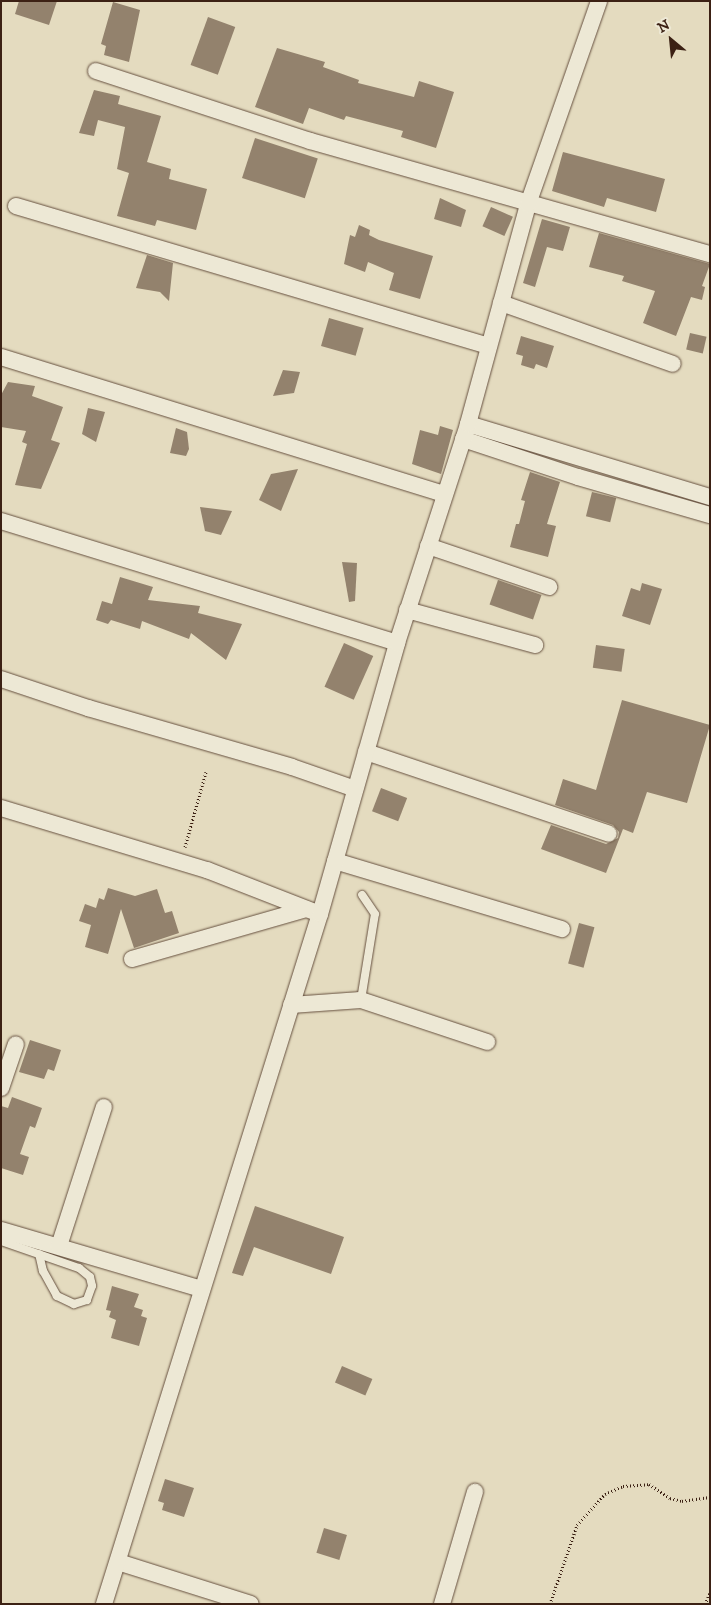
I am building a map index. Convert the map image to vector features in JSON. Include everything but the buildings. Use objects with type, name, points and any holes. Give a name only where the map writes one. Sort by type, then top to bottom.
[{"type":"street","points":[[104,1604],[291,1005],[313,911],[335,861],[407,610],[466,431],[528,204],[599,1]]},
{"type":"street","points":[[96,71],[310,140],[528,204],[710,254]]},
{"type":"street","points":[[16,206],[489,346]]},
{"type":"street","points":[[501,304],[673,364]]},
{"type":"street","points":[[1,357],[444,494]]},
{"type":"street","points":[[466,431],[710,497]]},
{"type":"street","points":[[466,431],[578,477],[710,515]]},
{"type":"street","points":[[1,521],[397,643]]},
{"type":"street","points":[[428,546],[549,587]]},
{"type":"street","points":[[407,610],[536,645]]},
{"type":"street","points":[[1,678],[88,708],[292,767],[355,789]]},
{"type":"street","points":[[366,752],[609,834]]},
{"type":"street","points":[[1,808],[181,862],[313,911]]},
{"type":"street","points":[[335,861],[562,929]]},
{"type":"street","points":[[132,959],[313,911]]},
{"type":"street","points":[[291,1005],[361,1000],[487,1042]]},
{"type":"street","points":[[1,1088],[16,1044]]},
{"type":"street","points":[[59,1246],[104,1107]]},
{"type":"street","points":[[1,1230],[201,1289]]},
{"type":"street","points":[[442,1604],[475,1492]]},
{"type":"street","points":[[118,1562],[251,1604]]},
{"type":"lane","points":[[361,1000],[375,914],[362,895]]},
{"type":"lane","points":[[1,1241],[39,1254],[86,1272],[92,1286],[87,1300],[74,1304],[57,1296],[43,1271],[39,1254]]},
{"type":"path","points":[[181,862],[206,772]]},
{"type":"path","points":[[550,1604],[577,1525],[605,1494],[623,1486],[650,1484],[670,1498],[682,1501],[710,1497]]},
{"type":"path","points":[[705,1604],[710,1593]]}]
